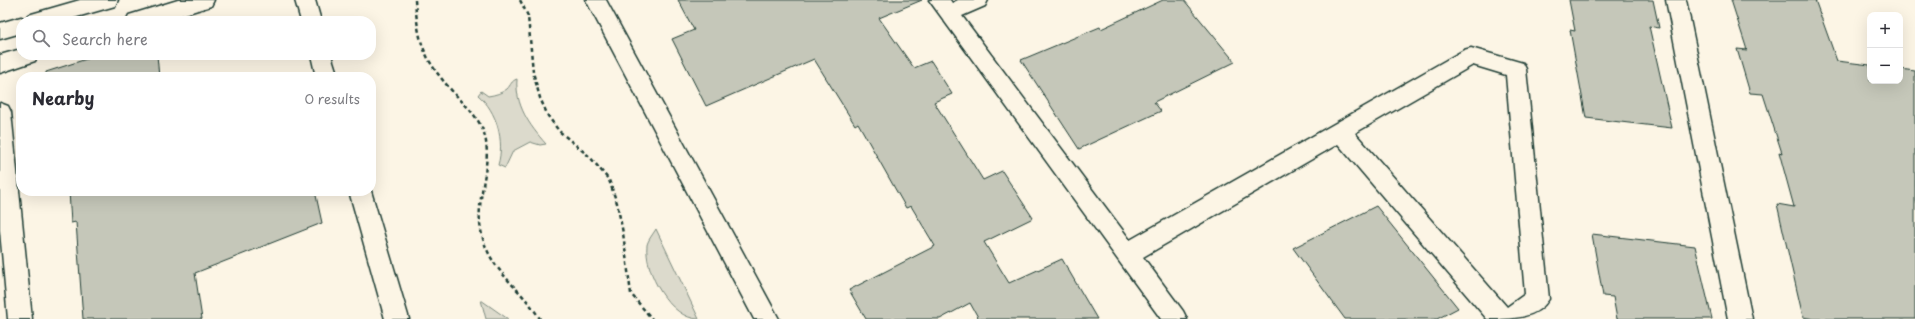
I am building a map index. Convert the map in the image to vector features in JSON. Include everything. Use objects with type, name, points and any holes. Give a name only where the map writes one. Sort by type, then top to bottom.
[{"type":"street","points":[[52,16],[108,0]]},
{"type":"street","points":[[152,16],[204,0]]},
{"type":"street","points":[[305,0],[310,16]]},
{"type":"street","points":[[596,0],[768,319]]},
{"type":"street","points":[[978,0],[944,6],[1175,319]]},
{"type":"street","points":[[1676,0],[1740,319]]},
{"type":"street","points":[[0,31],[16,26]]},
{"type":"street","points":[[1127,254],[1471,56],[1516,69],[1537,299],[1512,319]]},
{"type":"street","points":[[0,64],[16,59]]},
{"type":"street","points":[[323,60],[326,72]]},
{"type":"street","points":[[0,112],[20,319]]},
{"type":"street","points":[[1340,131],[1502,319]]},
{"type":"street","points":[[361,196],[397,319]]},
{"type":"path","points":[[415,0],[416,28],[420,43],[428,61],[439,78],[479,121],[485,138],[487,159],[482,193],[480,223],[486,246],[496,267],[534,308],[540,319]]},
{"type":"path","points":[[520,0],[528,16],[533,72],[540,98],[548,116],[559,131],[590,157],[609,180],[617,203],[623,233],[631,294],[652,319]]},
{"type":"shaded area","points":[[517,79],[518,97],[524,114],[546,144],[540,145],[530,142],[513,151],[505,168],[498,165],[500,156],[500,137],[495,118],[485,102],[478,95],[481,91],[488,96],[501,93]]},
{"type":"shaded area","points":[[656,229],[699,319],[688,317],[678,311],[669,303],[654,280],[647,256],[647,245]]},
{"type":"shaded area","points":[[481,300],[508,319],[486,319]]},
{"type":"building","points":[[678,0],[922,0],[879,18],[914,68],[931,61],[952,94],[934,102],[983,180],[1002,171],[1033,218],[984,242],[1009,283],[1062,259],[1097,319],[979,319],[970,303],[940,319],[866,319],[849,290],[935,246],[911,206],[906,208],[858,123],[855,125],[814,59],[706,106],[672,39],[694,30]]},
{"type":"building","points":[[1163,0],[1184,0],[1235,62],[1154,102],[1161,111],[1079,149],[1021,60],[1100,27],[1101,29]]},
{"type":"building","points":[[1569,0],[1653,0],[1659,28],[1649,26],[1672,128],[1586,118],[1570,30],[1575,31]]},
{"type":"building","points":[[1731,0],[1815,0],[1837,61],[1867,65],[1867,84],[1903,84],[1903,69],[1915,71],[1915,319],[1814,319],[1803,317],[1777,204],[1794,207],[1779,152],[1782,153],[1763,94],[1750,93],[1737,49],[1747,50]]},
{"type":"building","points":[[83,60],[157,60],[159,72],[46,72]]},
{"type":"building","points":[[69,196],[316,196],[322,223],[195,273],[202,319],[83,319],[76,222],[71,223]]},
{"type":"building","points":[[1376,206],[1458,308],[1437,319],[1345,319],[1293,248]]},
{"type":"building","points":[[1592,234],[1695,246],[1712,319],[1617,319],[1613,297],[1603,296]]}]
